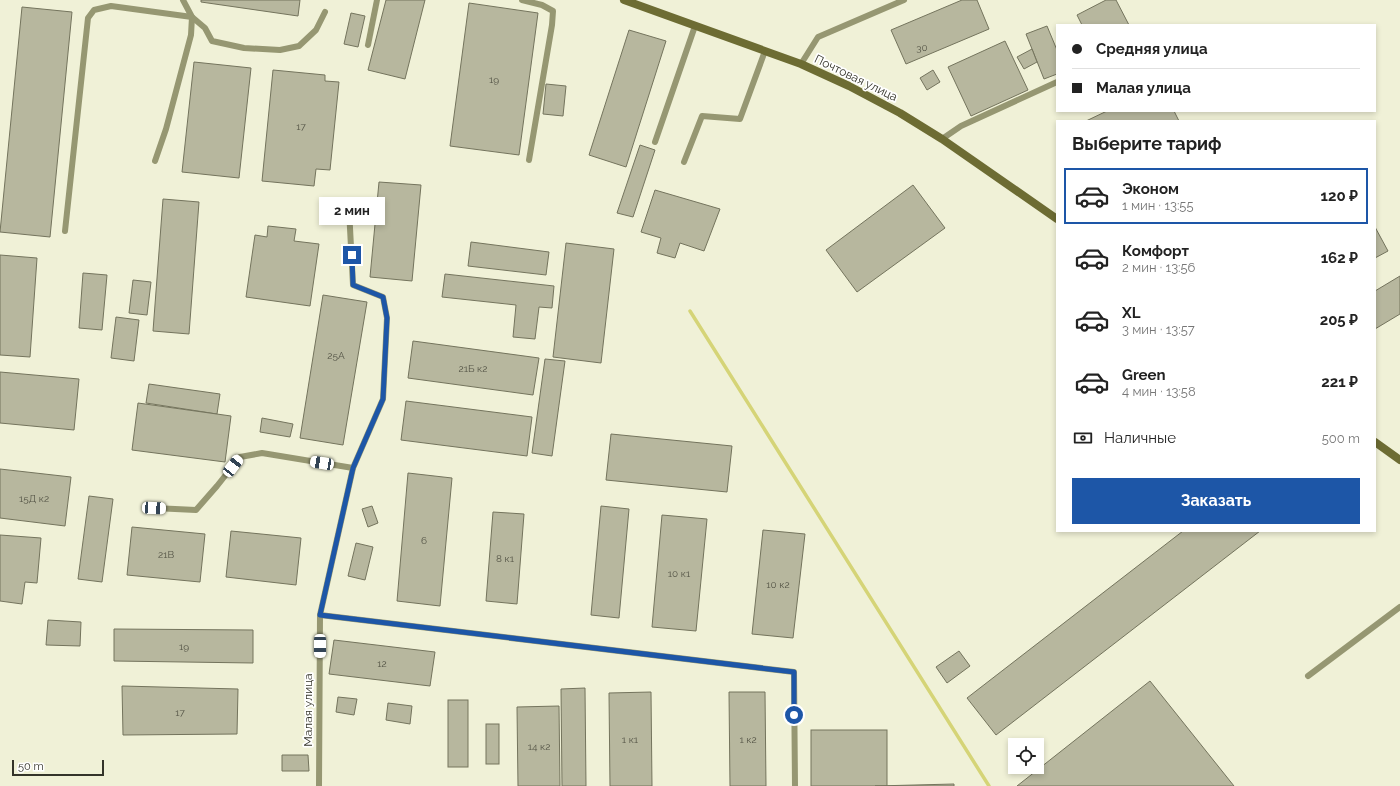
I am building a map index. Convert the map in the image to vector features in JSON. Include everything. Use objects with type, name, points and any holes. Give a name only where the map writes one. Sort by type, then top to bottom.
[{"type":"street","name":"Почтовая улица","points":[[624,0],[801,64],[900,112],[942,139],[1056,218]]},
{"type":"street","points":[[1376,443],[1400,460]]},
{"type":"lane","points":[[183,0],[192,16],[205,28],[212,41],[244,48],[280,50],[300,46],[316,30],[325,12]]},
{"type":"lane","points":[[368,45],[377,0]]},
{"type":"lane","points":[[522,0],[542,5],[553,11],[552,25],[529,160]]},
{"type":"lane","points":[[801,64],[818,38],[904,0]]},
{"type":"lane","points":[[65,230],[88,18],[94,10],[111,6],[192,16]]},
{"type":"lane","points":[[155,161],[166,129],[191,35],[192,16]]},
{"type":"lane","points":[[655,142],[695,26]]},
{"type":"lane","points":[[684,162],[702,116],[740,119],[765,51]]},
{"type":"lane","points":[[942,139],[961,126],[1056,82]]},
{"type":"lane","name":"Малая улица","points":[[319,786],[320,615],[353,468],[383,399],[387,318],[383,297],[353,285],[349,209]]},
{"type":"lane","points":[[154,508],[196,510],[240,457],[262,453],[353,468]]},
{"type":"lane","points":[[1308,676],[1400,607]]},
{"type":"lane","points":[[320,615],[794,672],[795,786]]},
{"type":"building","points":[[201,0],[300,0],[298,16],[201,2]]},
{"type":"building","points":[[386,0],[425,0],[405,79],[368,70]]},
{"type":"building","points":[[962,0],[977,0],[989,29],[906,64],[891,30]]},
{"type":"building","points":[[1106,0],[1116,0],[1128,24],[1082,24],[1077,15]]},
{"type":"building","points":[[469,3],[538,13],[519,155],[450,146]]},
{"type":"building","points":[[22,7],[72,12],[50,237],[0,232]]},
{"type":"building","points":[[351,13],[365,16],[358,47],[344,44]]},
{"type":"building","points":[[1047,26],[1056,48],[1056,74],[1044,79],[1026,34]]},
{"type":"building","points":[[629,30],[666,41],[626,167],[589,155]]},
{"type":"building","points":[[1005,41],[1028,90],[971,116],[948,67]]},
{"type":"building","points":[[1032,49],[1037,62],[1024,69],[1017,57]]},
{"type":"building","points":[[194,62],[251,68],[239,178],[182,172]]},
{"type":"building","points":[[273,70],[325,75],[325,81],[339,82],[330,170],[316,169],[314,186],[262,181]]},
{"type":"building","points":[[933,70],[940,82],[927,90],[920,78]]},
{"type":"building","points":[[546,84],[566,86],[563,116],[543,114]]},
{"type":"building","points":[[1105,112],[1174,112],[1178,120],[1088,120]]},
{"type":"building","points":[[640,145],[655,150],[633,217],[617,213]]},
{"type":"building","points":[[379,182],[421,185],[412,281],[370,277]]},
{"type":"building","points":[[913,185],[945,228],[857,292],[826,250]]},
{"type":"building","points":[[655,190],[720,209],[704,251],[680,243],[675,258],[657,253],[661,238],[641,232]]},
{"type":"building","points":[[163,199],[199,202],[189,334],[153,331]]},
{"type":"building","points":[[268,226],[296,229],[294,241],[319,244],[310,306],[246,297],[255,235],[267,237]]},
{"type":"building","points":[[1376,229],[1388,251],[1376,257]]},
{"type":"building","points":[[471,242],[549,252],[546,275],[468,266]]},
{"type":"building","points":[[566,243],[614,249],[601,363],[553,357]]},
{"type":"building","points":[[0,255],[37,258],[30,357],[0,355]]},
{"type":"building","points":[[83,273],[107,275],[102,330],[79,328]]},
{"type":"building","points":[[445,274],[554,286],[552,308],[539,307],[535,339],[513,337],[516,305],[442,297]]},
{"type":"building","points":[[1400,276],[1400,314],[1376,328],[1376,290]]},
{"type":"building","points":[[133,280],[151,282],[147,315],[129,313]]},
{"type":"building","points":[[323,295],[367,302],[343,445],[300,438]]},
{"type":"building","points":[[116,317],[139,320],[134,361],[111,358]]},
{"type":"building","points":[[413,341],[539,358],[533,395],[408,378]]},
{"type":"building","points":[[545,359],[565,361],[552,456],[532,453]]},
{"type":"building","points":[[0,372],[79,379],[74,430],[0,423]]},
{"type":"building","points":[[149,384],[220,394],[217,414],[146,403]]},
{"type":"building","points":[[406,401],[532,417],[527,456],[401,440]]},
{"type":"building","points":[[138,403],[231,416],[225,462],[132,450]]},
{"type":"building","points":[[262,418],[293,424],[290,437],[260,432]]},
{"type":"building","points":[[611,434],[732,446],[727,492],[606,480]]},
{"type":"building","points":[[0,469],[71,477],[65,526],[0,518]]},
{"type":"building","points":[[408,473],[452,478],[440,606],[397,601]]},
{"type":"building","points":[[89,496],[113,499],[102,582],[78,579]]},
{"type":"building","points":[[372,506],[378,523],[368,527],[362,509]]},
{"type":"building","points":[[601,506],[629,509],[619,618],[591,615]]},
{"type":"building","points":[[493,512],[524,514],[517,604],[486,601]]},
{"type":"building","points":[[662,515],[707,519],[696,631],[652,627]]},
{"type":"building","points":[[132,527],[205,534],[200,582],[127,575]]},
{"type":"building","points":[[763,530],[805,534],[793,638],[752,634]]},
{"type":"building","points":[[231,531],[301,538],[296,585],[226,577]]},
{"type":"building","points":[[1182,532],[1259,532],[996,735],[967,698]]},
{"type":"building","points":[[0,535],[41,538],[37,583],[25,582],[22,604],[0,601]]},
{"type":"building","points":[[356,543],[373,547],[365,580],[348,576]]},
{"type":"building","points":[[48,620],[81,622],[80,646],[46,645]]},
{"type":"building","points":[[114,629],[253,630],[253,663],[114,661]]},
{"type":"building","points":[[334,640],[435,652],[430,686],[329,674]]},
{"type":"building","points":[[959,651],[970,666],[947,683],[936,667]]},
{"type":"building","points":[[1150,681],[1234,786],[1017,786],[1032,774],[1044,774],[1044,765]]},
{"type":"building","points":[[122,686],[238,689],[237,734],[123,735]]},
{"type":"building","points":[[585,688],[586,786],[562,786],[561,689]]},
{"type":"building","points":[[651,692],[652,786],[610,786],[609,693]]},
{"type":"building","points":[[729,692],[765,692],[766,786],[730,786]]},
{"type":"building","points":[[338,697],[357,699],[354,715],[336,712]]},
{"type":"building","points":[[448,700],[468,700],[468,767],[448,767]]},
{"type":"building","points":[[388,703],[412,706],[410,724],[386,720]]},
{"type":"building","points":[[559,706],[560,786],[518,786],[517,707]]},
{"type":"building","points":[[486,724],[499,724],[499,764],[486,764]]},
{"type":"building","points":[[811,730],[887,730],[887,786],[811,786]]},
{"type":"building","points":[[282,755],[308,755],[309,771],[282,771]]},
{"type":"building","points":[[954,784],[954,786],[875,786]]},
{"type":"waterway","points":[[690,311],[989,786]]},
{"type":"route","points":[[352,255],[353,285],[383,297],[387,318],[383,399],[353,468],[320,615],[794,672],[794,715]]}]
